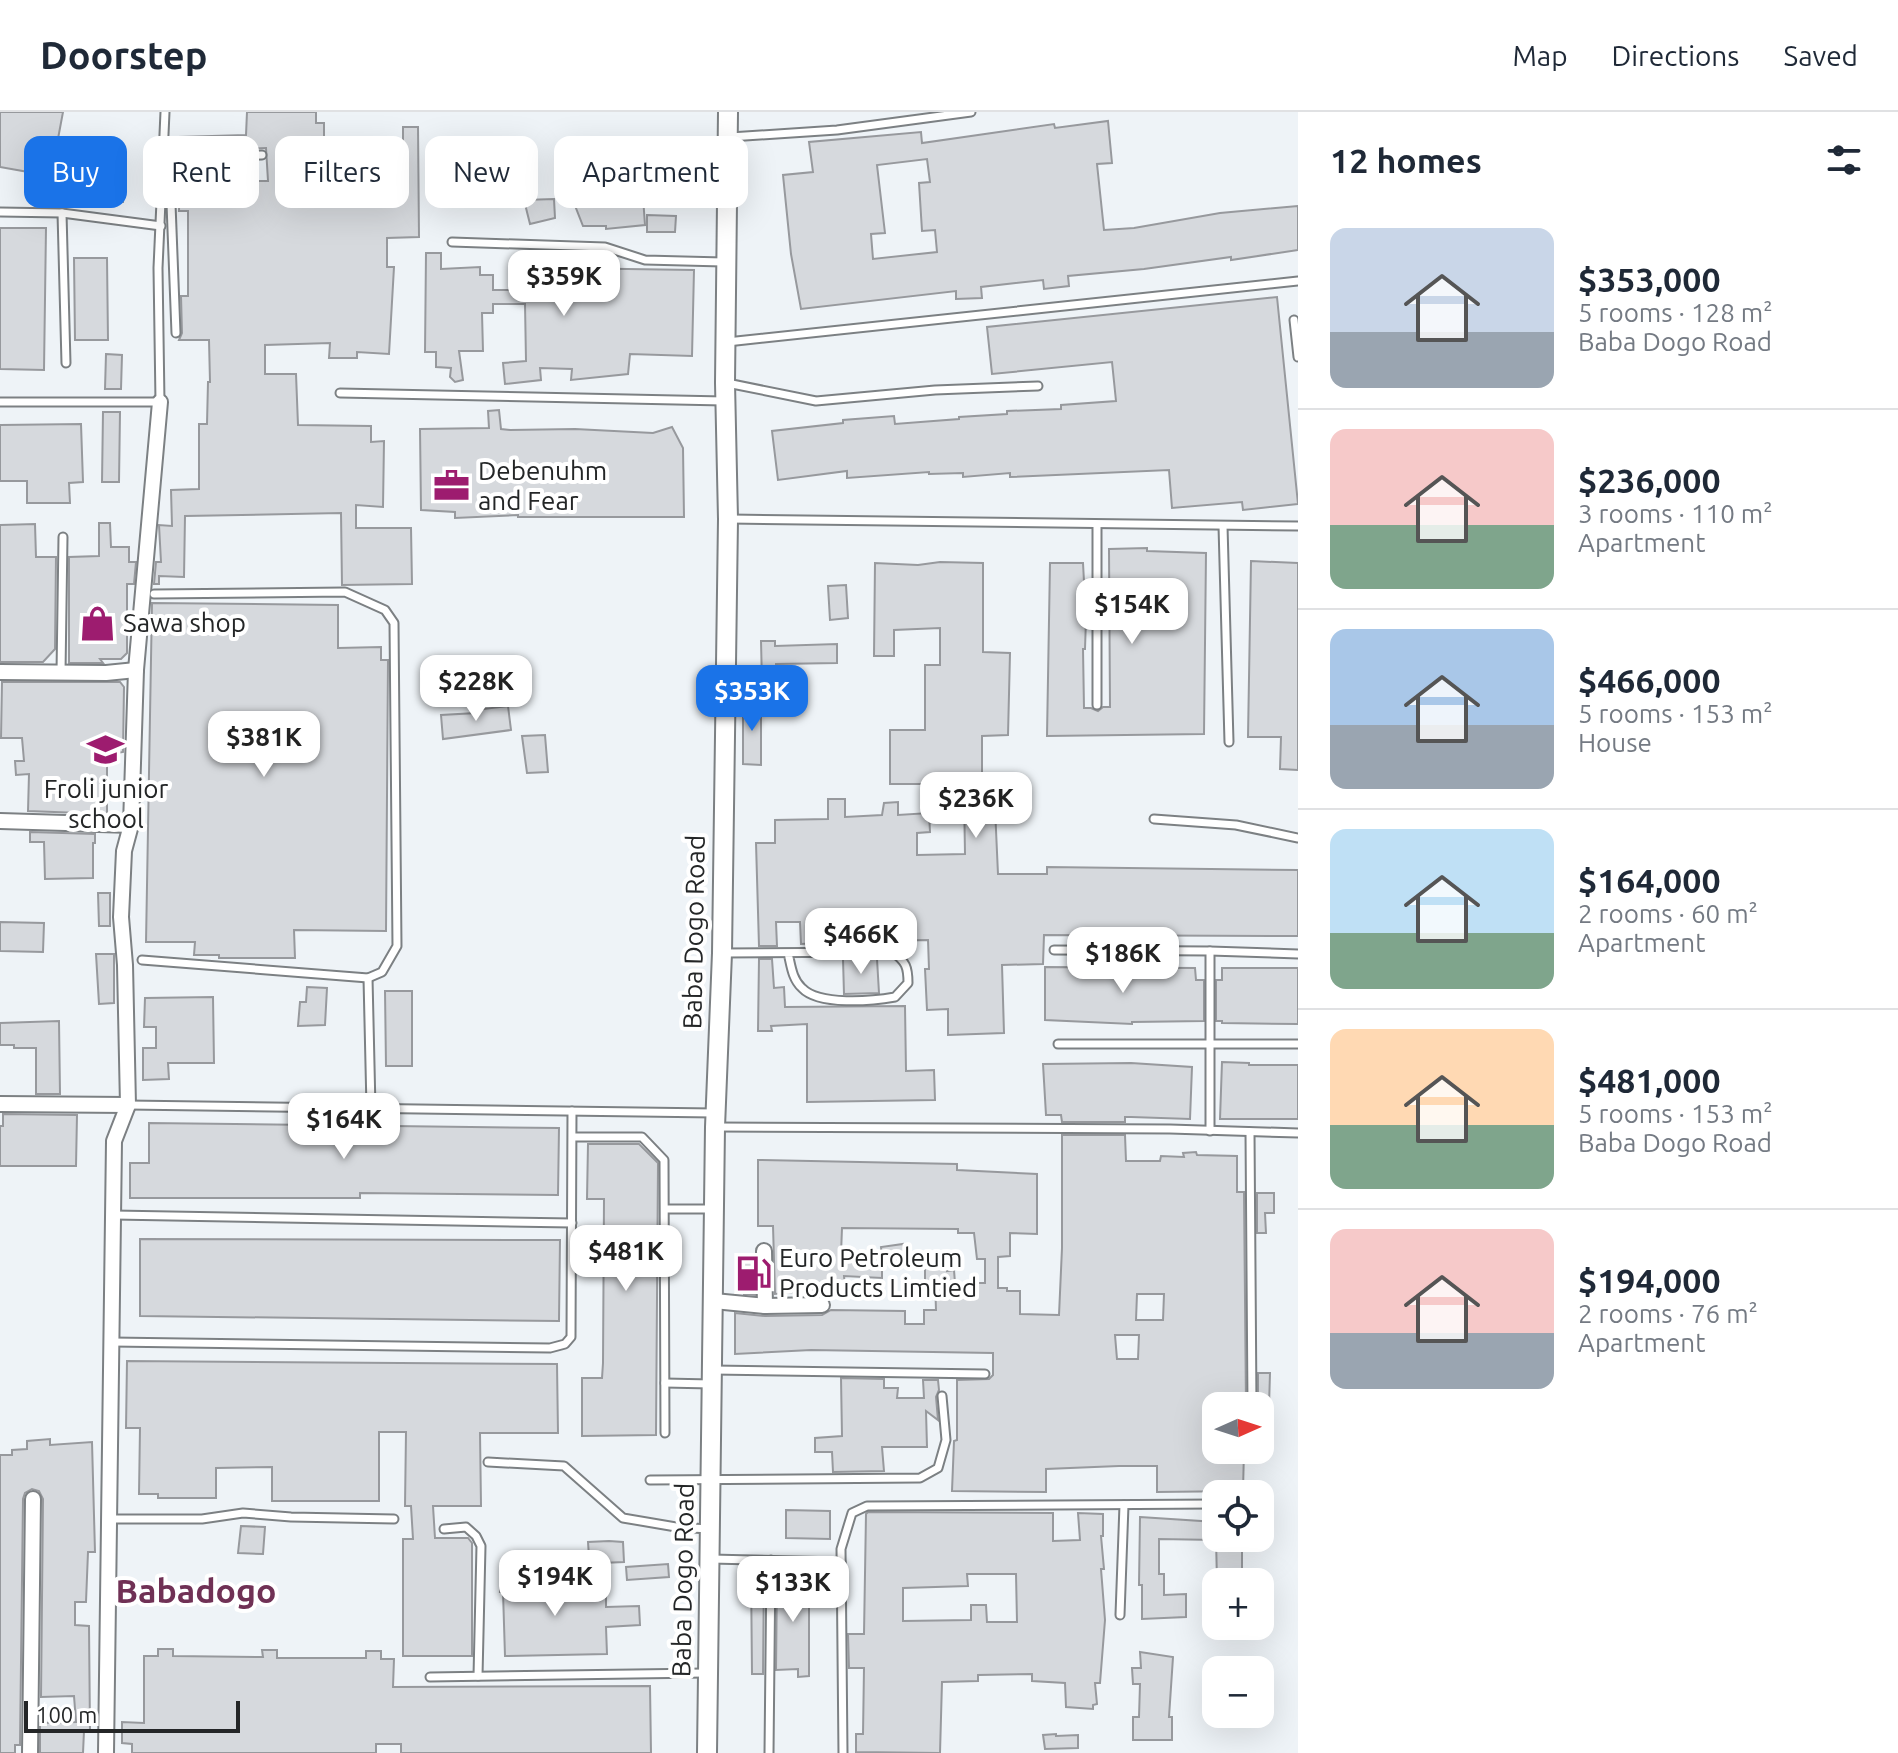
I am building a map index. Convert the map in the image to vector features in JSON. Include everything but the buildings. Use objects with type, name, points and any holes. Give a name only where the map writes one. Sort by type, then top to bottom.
[{"type":"street","name":"Baba Dogo Road","points":[[728,112],[728,136]]},
{"type":"street","name":"Baba Dogo Road","points":[[707,1753],[728,519],[726,208]]},
{"type":"street","points":[[106,1753],[114,1141],[128,1105],[121,917],[124,851],[131,825],[136,670],[160,402]]},
{"type":"street","points":[[0,672],[136,670]]},
{"type":"street","points":[[0,821],[131,825]]},
{"type":"street","points":[[0,1104],[128,1105]]},
{"type":"street","points":[[764,1251],[765,1306]]},
{"type":"street","points":[[714,1301],[765,1306],[822,1305]]},
{"type":"street","points":[[30,1753],[33,1499]]},
{"type":"lane","points":[[163,136],[165,112]]},
{"type":"lane","points":[[744,136],[837,130],[971,112]]},
{"type":"lane","points":[[0,402],[160,402],[158,268],[161,208]]},
{"type":"lane","points":[[171,208],[176,333]]},
{"type":"lane","points":[[0,212],[62,213],[161,226]]},
{"type":"lane","points":[[62,213],[66,363]]},
{"type":"lane","points":[[452,242],[605,247],[645,260],[725,263]]},
{"type":"lane","points":[[725,343],[1298,281]]},
{"type":"lane","points":[[1294,320],[1298,357]]},
{"type":"lane","points":[[340,393],[725,392],[816,401],[935,390],[1038,386]]},
{"type":"lane","points":[[728,519],[1298,526]]},
{"type":"lane","points":[[1097,525],[1097,705]]},
{"type":"lane","points":[[1223,526],[1229,742]]},
{"type":"lane","points":[[61,672],[63,537]]},
{"type":"lane","points":[[142,960],[368,978],[382,972],[397,946],[394,623],[385,610],[345,592],[154,594]]},
{"type":"lane","points":[[1154,819],[1236,825],[1298,838]]},
{"type":"lane","points":[[1054,950],[1298,954]]},
{"type":"lane","points":[[1210,951],[1210,1131]]},
{"type":"lane","points":[[722,953],[893,952],[908,968],[908,983],[895,997],[825,1000],[801,988],[793,975],[788,953]]},
{"type":"lane","points":[[368,978],[371,1108]]},
{"type":"lane","points":[[1058,1044],[1298,1044]]},
{"type":"lane","points":[[128,1105],[572,1111],[716,1120],[1298,1133]]},
{"type":"lane","points":[[112,1342],[550,1348],[565,1344],[571,1337],[572,1111]]},
{"type":"lane","points":[[1250,1132],[1252,1392]]},
{"type":"lane","points":[[573,1137],[642,1137],[664,1160],[665,1433]]},
{"type":"lane","points":[[665,1209],[714,1209]]},
{"type":"lane","points":[[114,1215],[572,1223]]},
{"type":"lane","points":[[665,1383],[713,1377],[985,1374]]},
{"type":"lane","points":[[650,1480],[920,1478],[938,1468],[946,1440],[942,1396]]},
{"type":"lane","points":[[488,1462],[564,1466],[623,1518],[711,1529]]},
{"type":"lane","points":[[843,1753],[841,1562],[846,1526],[852,1513],[867,1506],[1202,1504]]},
{"type":"lane","points":[[1120,1615],[1124,1505]]},
{"type":"lane","points":[[109,1519],[202,1519],[243,1513],[394,1519]]},
{"type":"lane","points":[[444,1529],[466,1527],[481,1546],[478,1676]]},
{"type":"lane","points":[[711,1559],[841,1562]]},
{"type":"lane","points":[[769,1753],[771,1560]]},
{"type":"lane","points":[[430,1677],[708,1673]]},
{"type":"place","name":"Debenuhm and Fear","points":[[452,486]]},
{"type":"place","name":"Sawa shop","points":[[97,623]]},
{"type":"place","name":"Froli junior school","points":[[106,750]]},
{"type":"place","name":"Euro Petroleum Products Limtied","points":[[753,1273]]},
{"type":"district","name":"Babadogo","points":[[196,1591]]}]
